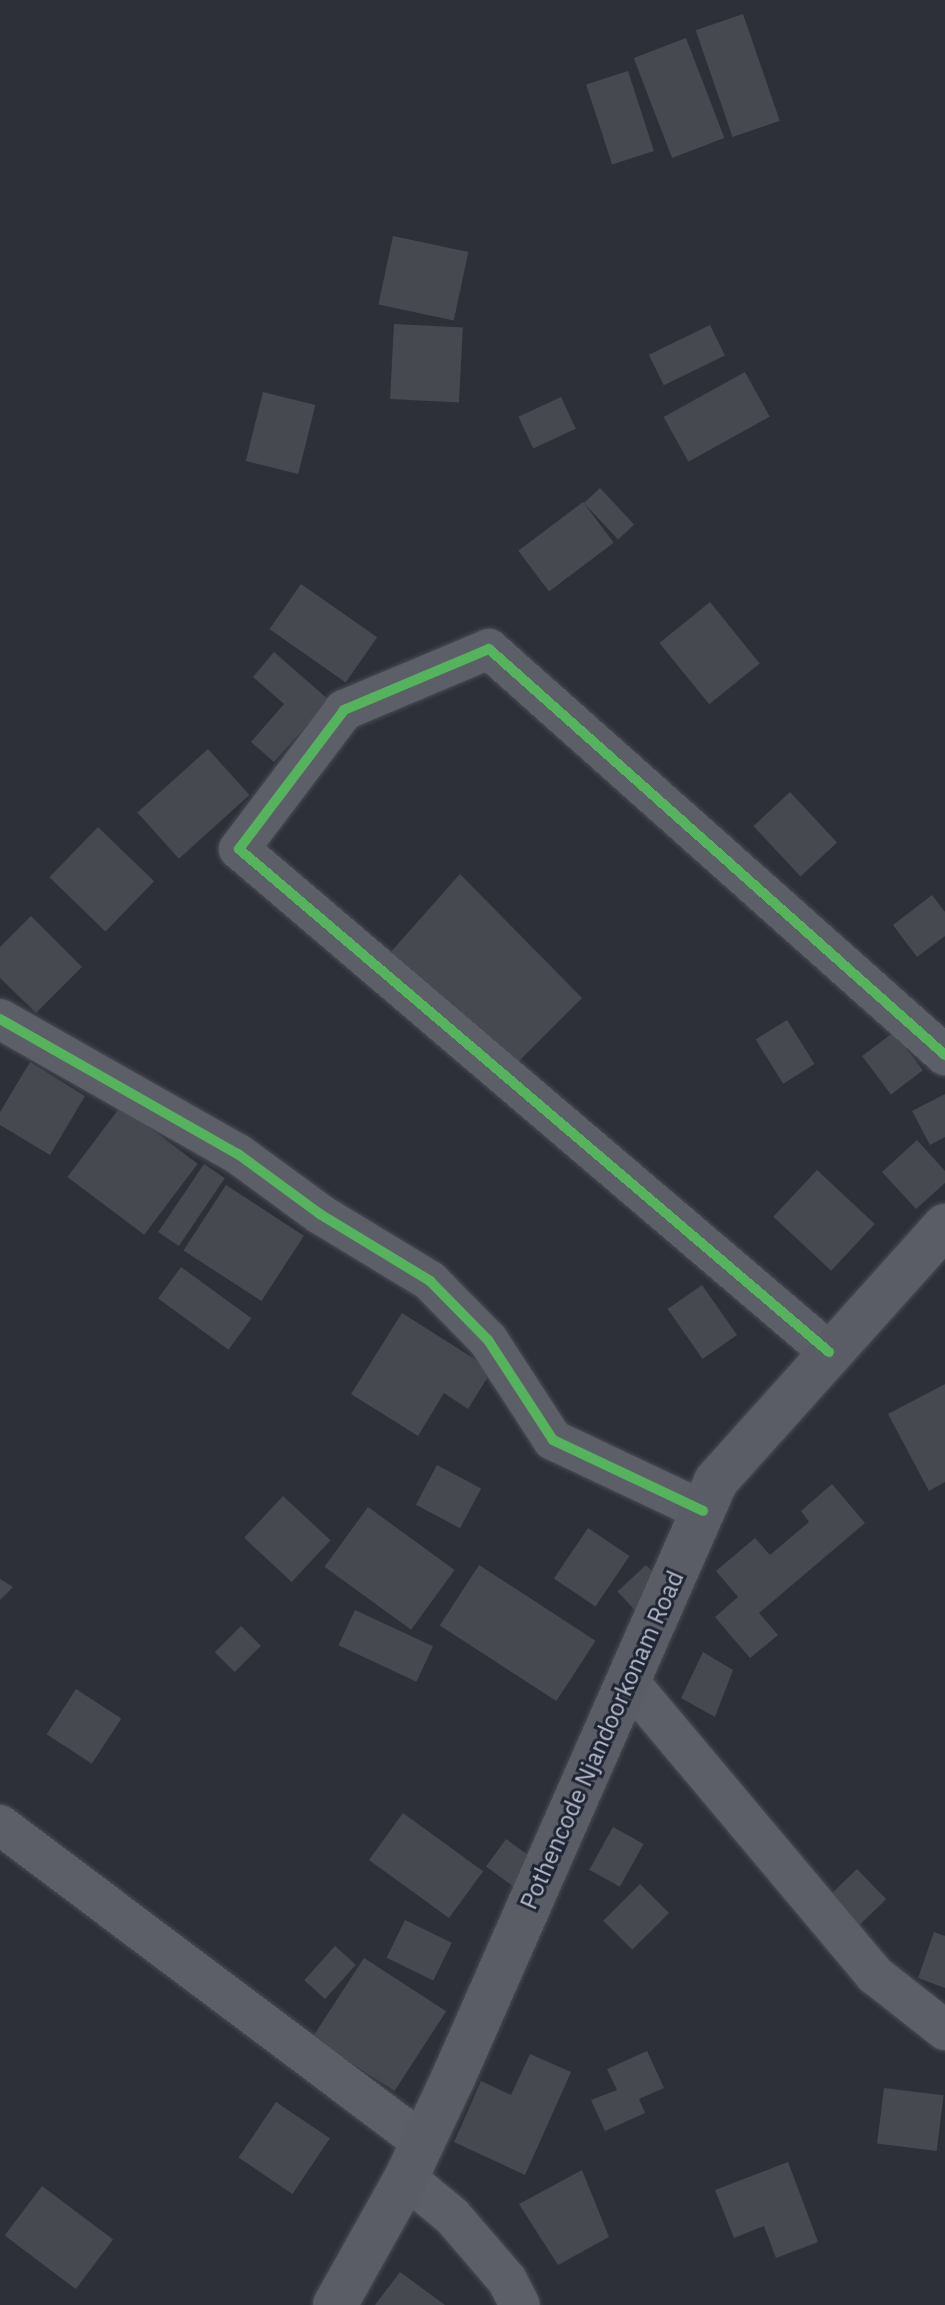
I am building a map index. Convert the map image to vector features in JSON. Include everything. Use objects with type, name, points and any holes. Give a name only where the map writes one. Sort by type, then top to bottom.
[{"type":"main road","name":"Pothencode Njandoorkonam Road","points":[[335,2305],[414,2160],[716,1481],[945,1226]]},
{"type":"street","points":[[829,1352],[239,849],[344,710],[489,649],[945,1055]]},
{"type":"street","points":[[0,1019],[238,1154],[320,1214],[430,1281],[488,1340],[553,1440],[703,1511]]},
{"type":"street","points":[[629,1682],[875,1975],[945,2030]]},
{"type":"street","points":[[0,1825],[414,2160],[452,2216],[507,2280],[520,2305]]},
{"type":"building","points":[[743,14],[780,121],[733,137],[696,30]]},
{"type":"building","points":[[686,38],[724,138],[672,158],[634,58]]},
{"type":"building","points":[[628,71],[654,151],[612,164],[586,85]]},
{"type":"building","points":[[393,236],[468,252],[454,320],[378,304]]},
{"type":"building","points":[[394,324],[463,328],[459,403],[390,399]]},
{"type":"building","points":[[710,325],[725,356],[664,385],[649,355]]},
{"type":"building","points":[[745,372],[770,417],[688,462],[664,417]]},
{"type":"building","points":[[263,392],[315,405],[298,474],[246,461]]},
{"type":"building","points":[[561,397],[576,429],[533,449],[518,417]]},
{"type":"building","points":[[600,488],[634,525],[618,540],[584,503]]},
{"type":"building","points":[[583,502],[614,543],[549,591],[518,551]]},
{"type":"building","points":[[301,584],[377,637],[346,682],[269,629]]},
{"type":"building","points":[[710,602],[760,663],[709,704],[659,643]]},
{"type":"building","points":[[274,652],[329,700],[274,762],[251,742],[284,704],[253,677]]},
{"type":"building","points":[[208,749],[249,795],[179,859],[137,813]]},
{"type":"building","points":[[790,792],[837,842],[800,877],[753,826]]},
{"type":"building","points":[[98,827],[154,881],[105,932],[49,877]]},
{"type":"building","points":[[460,874],[582,998],[517,1063],[389,954]]},
{"type":"building","points":[[932,895],[945,912],[945,936],[917,957],[893,925]]},
{"type":"building","points":[[31,916],[82,967],[36,1013],[0,978],[0,947]]},
{"type":"building","points":[[787,1020],[815,1064],[783,1084],[756,1040]]},
{"type":"building","points":[[894,1032],[923,1070],[891,1094],[862,1056]]},
{"type":"building","points":[[30,1062],[85,1096],[50,1155],[0,1125],[0,1112]]},
{"type":"building","points":[[945,1094],[945,1137],[930,1145],[912,1111]]},
{"type":"building","points":[[121,1106],[198,1164],[144,1235],[67,1177]]},
{"type":"building","points":[[917,1140],[945,1171],[945,1183],[916,1209],[882,1172]]},
{"type":"building","points":[[204,1164],[225,1178],[179,1246],[158,1232]]},
{"type":"building","points":[[817,1170],[875,1224],[831,1271],[773,1217]]},
{"type":"building","points":[[226,1185],[304,1236],[262,1301],[184,1250]]},
{"type":"building","points":[[181,1267],[251,1318],[228,1350],[158,1299]]},
{"type":"building","points":[[702,1285],[737,1335],[703,1359],[668,1309]]},
{"type":"building","points":[[402,1313],[492,1370],[468,1409],[444,1393],[418,1436],[351,1394]]},
{"type":"building","points":[[945,1384],[945,1482],[929,1491],[888,1414]]},
{"type":"building","points":[[437,1465],[481,1488],[460,1528],[416,1505]]},
{"type":"building","points":[[832,1484],[865,1523],[759,1613],[778,1635],[750,1658],[715,1617],[738,1597],[716,1571],[755,1538],[770,1555],[809,1522],[801,1511]]},
{"type":"building","points":[[283,1496],[331,1540],[292,1582],[244,1538]]},
{"type":"building","points":[[368,1507],[455,1570],[411,1630],[325,1567]]},
{"type":"building","points":[[588,1528],[629,1556],[595,1607],[554,1579]]},
{"type":"building","points":[[479,1565],[596,1641],[556,1701],[440,1625]]},
{"type":"building","points":[[646,1565],[664,1584],[635,1611],[617,1592]]},
{"type":"building","points":[[0,1579],[13,1587],[0,1600]]},
{"type":"building","points":[[355,1610],[433,1646],[416,1682],[339,1645]]},
{"type":"building","points":[[241,1626],[261,1646],[235,1672],[215,1652]]},
{"type":"building","points":[[703,1652],[733,1670],[715,1717],[681,1698]]},
{"type":"building","points":[[76,1689],[121,1718],[92,1764],[47,1734]]},
{"type":"building","points":[[403,1813],[483,1871],[449,1918],[369,1860]]},
{"type":"building","points":[[613,1827],[644,1844],[620,1887],[589,1870]]},
{"type":"building","points":[[506,1839],[536,1861],[516,1888],[486,1867]]},
{"type":"building","points":[[857,1869],[886,1899],[857,1927],[828,1897]]},
{"type":"building","points":[[640,1884],[669,1913],[632,1950],[603,1921]]},
{"type":"building","points":[[405,1920],[452,1943],[433,1981],[387,1958]]},
{"type":"building","points":[[934,1932],[945,1936],[945,1988],[918,1978]]},
{"type":"building","points":[[335,1946],[356,1965],[325,1999],[304,1980]]},
{"type":"building","points":[[364,1958],[446,2011],[394,2091],[312,2038]]},
{"type":"building","points":[[647,2051],[664,2088],[639,2099],[645,2113],[605,2131],[591,2100],[617,2090],[607,2069]]},
{"type":"building","points":[[530,2054],[571,2072],[525,2175],[454,2142],[481,2081],[511,2095]]},
{"type":"building","points":[[884,2088],[944,2095],[937,2151],[877,2144]]},
{"type":"building","points":[[276,2102],[330,2138],[292,2194],[239,2158]]},
{"type":"building","points":[[788,2162],[818,2242],[776,2258],[764,2226],[734,2238],[715,2190]]},
{"type":"building","points":[[582,2170],[609,2237],[558,2265],[519,2204]]},
{"type":"building","points":[[42,2186],[113,2240],[76,2289],[5,2236]]},
{"type":"building","points":[[400,2272],[445,2305],[375,2305]]},
{"type":"cycle path","points":[[829,1352],[239,849],[344,710],[489,649],[945,1055]]},
{"type":"cycle path","points":[[0,1019],[238,1154],[320,1214],[430,1281],[488,1340],[553,1440],[703,1511]]}]
